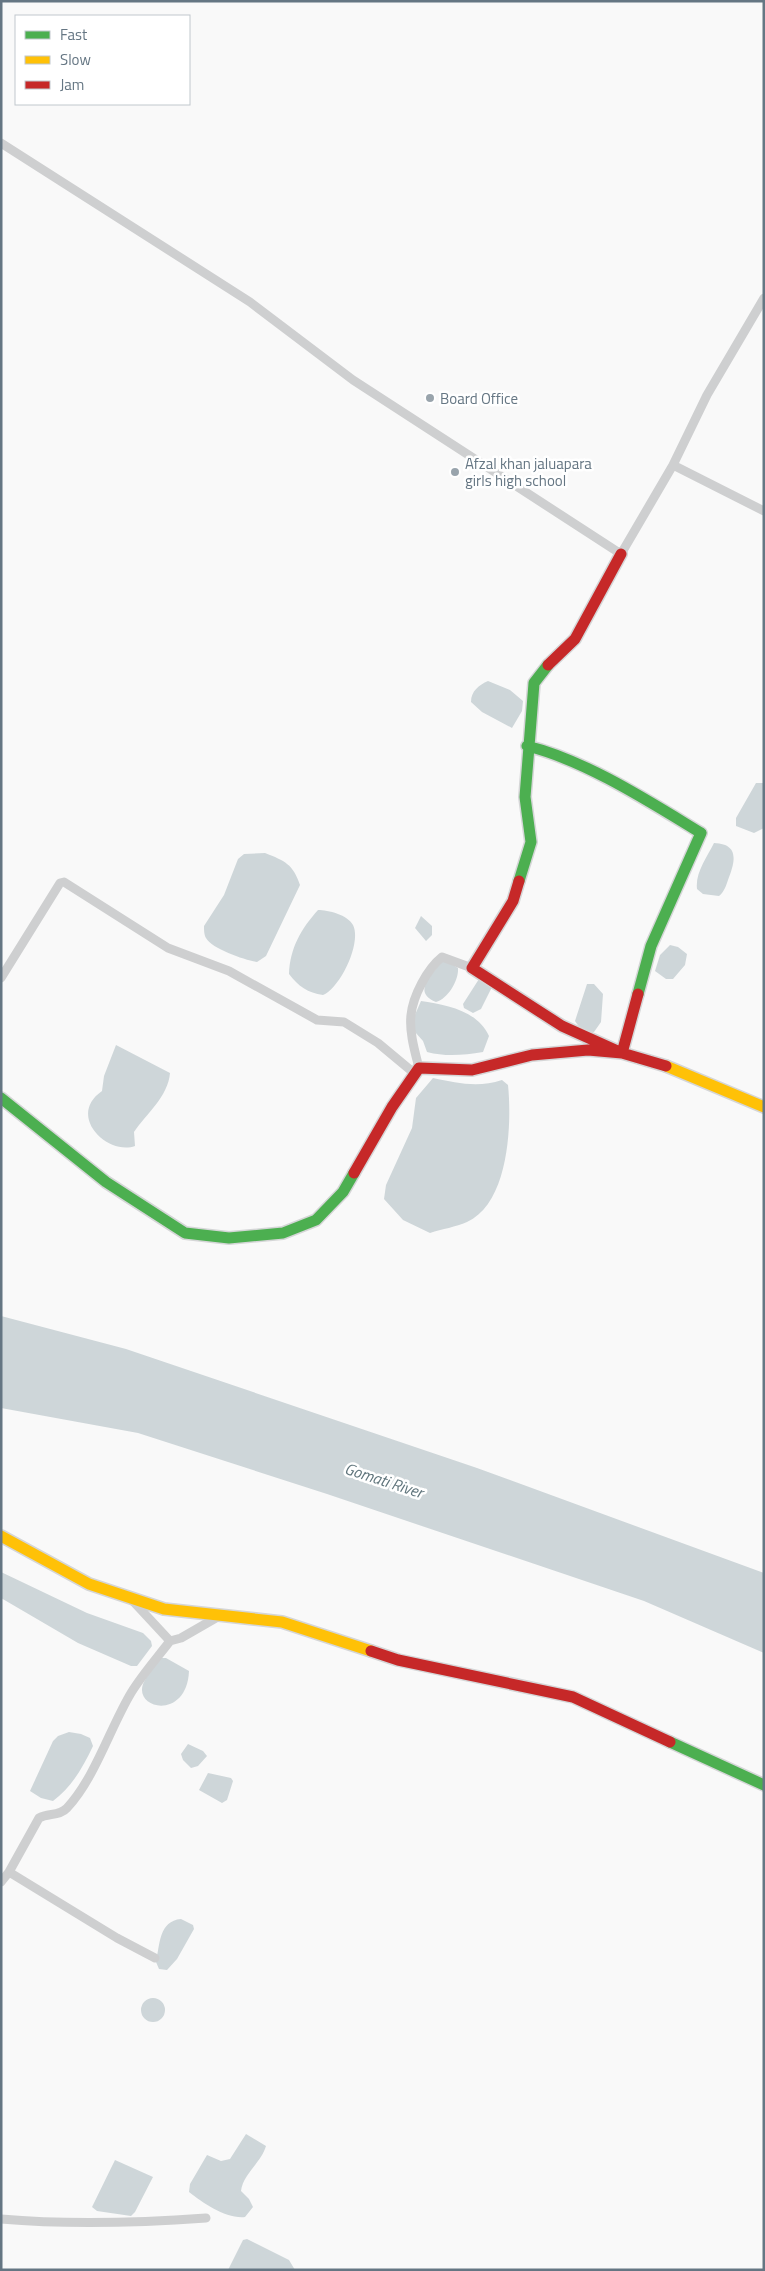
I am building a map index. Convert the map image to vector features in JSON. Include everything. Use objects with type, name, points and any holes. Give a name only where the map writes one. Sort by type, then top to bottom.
[{"type":"street","points":[[1,143],[250,302],[353,380],[621,554]]},
{"type":"street","points":[[472,968],[513,901],[531,842],[525,797],[527,746],[534,683],[541,672],[575,639],[621,554],[673,466],[707,395],[760,315],[764,298]]},
{"type":"street","points":[[673,466],[764,511]]},
{"type":"street","points":[[527,746],[548,751],[637,794],[701,833],[650,946],[622,1053]]},
{"type":"street","points":[[1,978],[37,917],[60,883],[64,882],[168,948],[229,971],[317,1020],[344,1022],[378,1043],[417,1071],[472,1070],[532,1055],[588,1050],[622,1053],[651,1060],[695,1076],[764,1107]]},
{"type":"street","points":[[1,1098],[106,1182],[185,1233],[229,1238],[256,1237],[283,1234],[316,1220],[343,1192],[417,1071],[411,1015],[417,995],[430,970],[442,957],[472,968],[562,1026],[622,1053]]},
{"type":"street","points":[[1,1536],[88,1584],[164,1609],[282,1622],[398,1660],[573,1697],[764,1785]]},
{"type":"street","points":[[129,1597],[170,1641]]},
{"type":"street","points":[[1,1882],[40,1818],[45,1815],[60,1813],[67,1808],[93,1768],[131,1694],[170,1641],[181,1638],[221,1615]]},
{"type":"street","points":[[8,1872],[117,1938],[155,1958]]},
{"type":"street","points":[[1,2219],[46,2222],[125,2223],[206,2218]]},
{"type":"water","points":[[488,681],[510,690],[523,701],[522,711],[512,728],[482,712],[471,702],[472,695],[476,689]]},
{"type":"water","points":[[756,783],[764,783],[764,828],[754,833],[736,826],[736,818]]},
{"type":"water","points":[[714,843],[722,844],[732,850],[734,861],[725,889],[719,896],[703,894],[697,889],[700,871]]},
{"type":"water","points":[[265,853],[287,864],[294,872],[300,885],[266,956],[257,962],[222,950],[209,942],[204,934],[204,926],[224,895],[238,859],[244,854]]},
{"type":"water","points":[[318,910],[332,912],[347,918],[353,925],[355,933],[348,964],[336,984],[323,995],[313,993],[304,988],[289,974],[294,947],[306,924]]},
{"type":"water","points":[[421,916],[432,926],[432,935],[426,941],[415,928]]},
{"type":"water","points":[[670,945],[678,947],[687,954],[685,965],[673,979],[666,979],[655,971],[660,955]]},
{"type":"water","points":[[446,961],[458,968],[457,978],[445,997],[436,1002],[425,994],[424,989],[429,978],[441,962]]},
{"type":"water","points":[[479,979],[492,987],[481,1009],[473,1013],[464,1008],[463,1004]]},
{"type":"water","points":[[587,984],[594,984],[603,994],[601,1022],[594,1032],[583,1030],[575,1021]]},
{"type":"water","points":[[421,1001],[460,1010],[477,1020],[489,1036],[483,1052],[441,1055],[427,1052],[423,1041],[415,1032],[414,1017]]},
{"type":"water","points":[[116,1045],[170,1073],[161,1097],[134,1132],[135,1146],[124,1148],[103,1140],[95,1132],[88,1112],[92,1101],[102,1091],[104,1076]]},
{"type":"water","points":[[433,1078],[476,1084],[502,1080],[508,1085],[509,1120],[505,1161],[492,1198],[481,1212],[467,1222],[430,1233],[403,1220],[384,1199],[386,1185],[412,1128],[416,1098]]},
{"type":"water","name":"Gomati River","points":[[1,1316],[126,1349],[477,1468],[764,1573],[764,1653],[644,1601],[327,1494],[138,1433],[1,1408]]},
{"type":"water","points":[[1,1572],[87,1613],[143,1633],[151,1641],[152,1646],[137,1666],[131,1666],[78,1643],[1,1598]]},
{"type":"water","points":[[160,1658],[166,1658],[189,1671],[186,1687],[180,1697],[171,1704],[162,1706],[146,1700],[142,1693],[143,1684]]},
{"type":"water","points":[[69,1732],[90,1738],[93,1746],[81,1769],[60,1795],[53,1801],[41,1798],[30,1791],[53,1741],[58,1736]]},
{"type":"water","points":[[188,1744],[203,1751],[207,1756],[198,1766],[191,1768],[183,1760],[181,1754]]},
{"type":"water","points":[[208,1773],[231,1778],[233,1781],[227,1800],[222,1803],[199,1790]]},
{"type":"water","points":[[181,1919],[193,1925],[194,1929],[177,1959],[167,1970],[159,1969],[156,1962],[164,1929],[168,1924]]},
{"type":"water","points":[[153,1998],[158,1999],[164,2005],[164,2015],[158,2021],[153,2022],[148,2021],[142,2015],[141,2010],[142,2005],[148,1999]]},
{"type":"water","points":[[246,2134],[266,2146],[242,2185],[241,2191],[249,2199],[253,2207],[245,2217],[238,2217],[215,2209],[189,2192],[190,2184],[207,2155],[221,2161],[230,2159]]},
{"type":"water","points":[[115,2160],[153,2177],[135,2212],[131,2216],[97,2211],[92,2207]]},
{"type":"water","points":[[247,2239],[289,2260],[295,2270],[228,2270],[243,2240]]},
{"type":"traffic: fast","points":[[519,881],[531,842],[525,797],[534,683],[548,665]]},
{"type":"traffic: fast","points":[[527,746],[571,761],[617,783],[701,833],[651,946],[638,994]]},
{"type":"traffic: fast","points":[[1,1098],[106,1182],[185,1233],[229,1238],[283,1233],[316,1220],[343,1192],[354,1173]]},
{"type":"traffic: fast","points":[[670,1742],[764,1785]]},
{"type":"traffic: slow","points":[[666,1066],[764,1107]]},
{"type":"traffic: slow","points":[[1,1536],[89,1584],[164,1609],[282,1622],[371,1651]]},
{"type":"traffic: jam","points":[[548,665],[575,639],[621,554]]},
{"type":"traffic: jam","points":[[519,881],[513,901],[472,968],[562,1026],[622,1053],[638,994]]},
{"type":"traffic: jam","points":[[354,1173],[392,1107],[419,1068],[472,1070],[532,1055],[588,1050],[622,1053],[666,1066]]},
{"type":"traffic: jam","points":[[371,1651],[398,1660],[573,1697],[670,1742]]},
{"type":"place","name":"Board Office","points":[[430,398]]},
{"type":"place","name":"Afzal khan jaluapara girls high school","points":[[455,472]]}]
